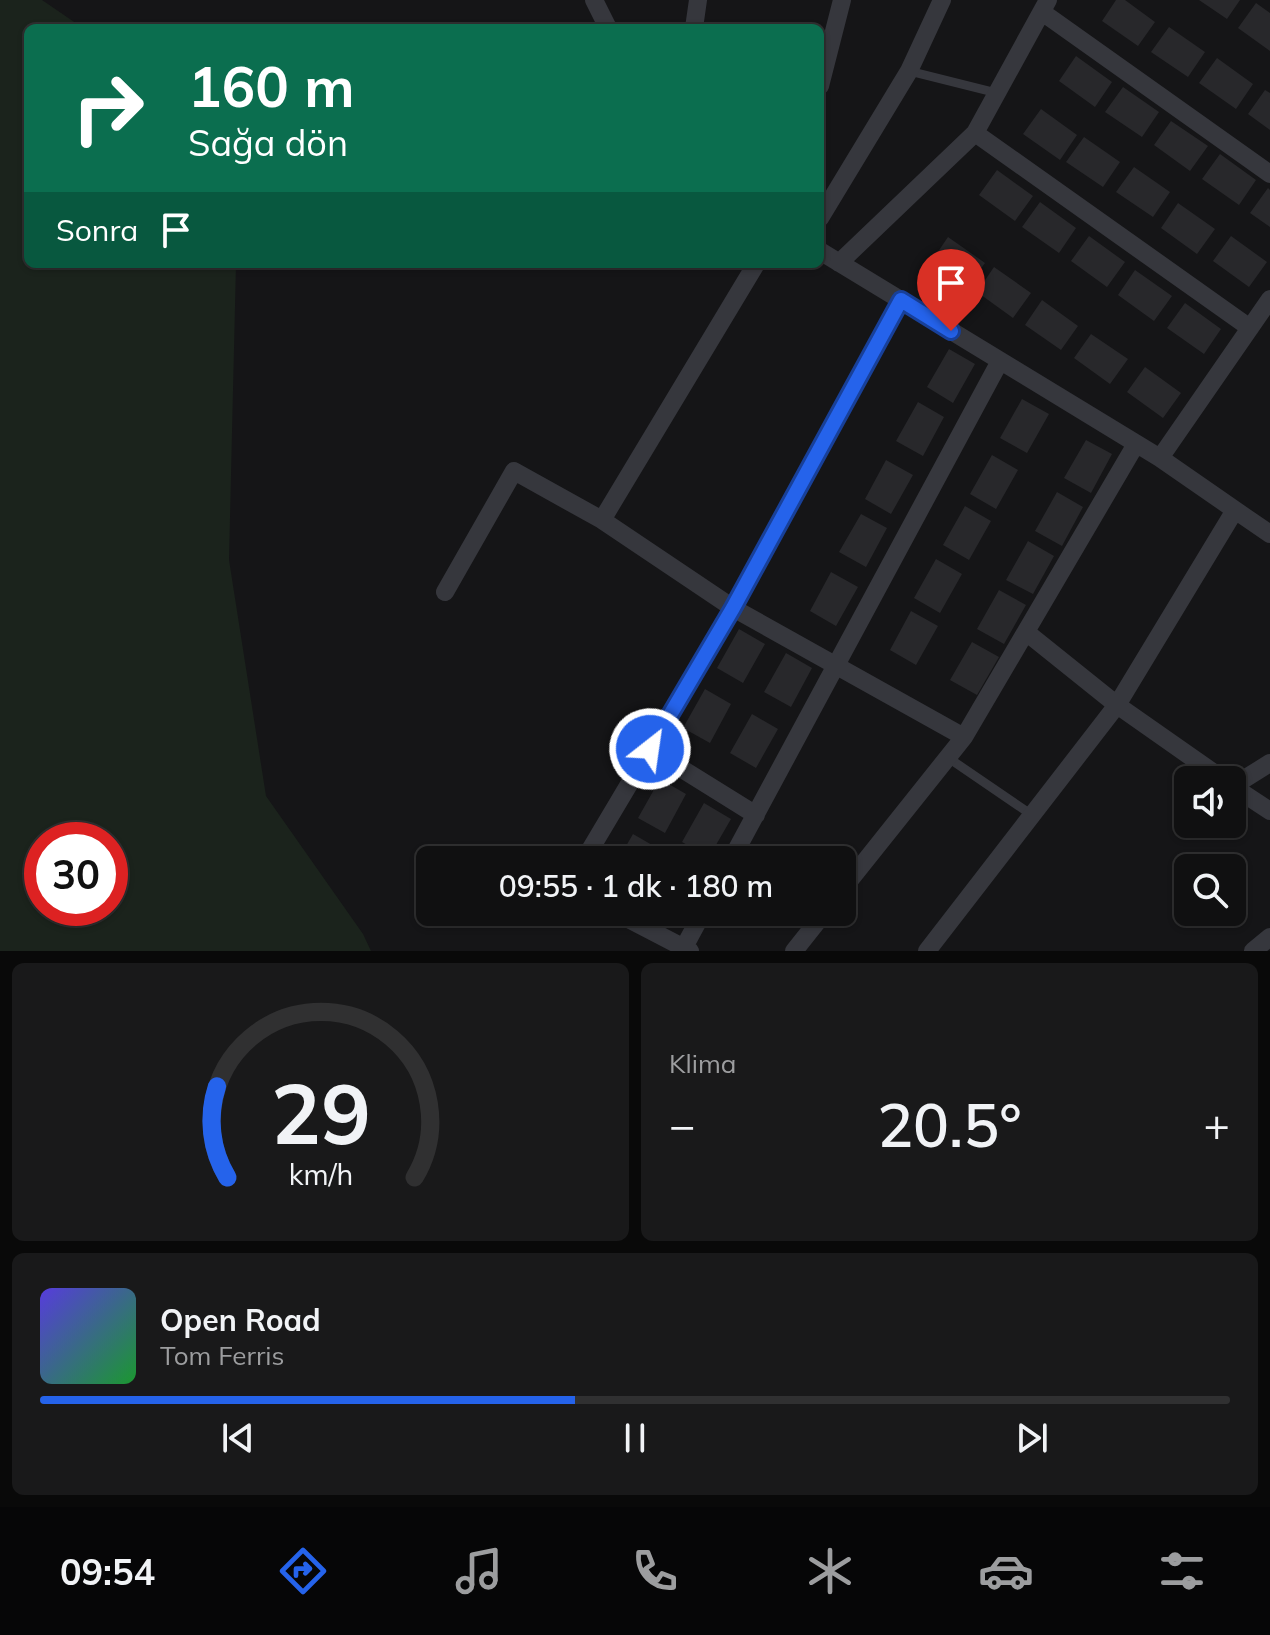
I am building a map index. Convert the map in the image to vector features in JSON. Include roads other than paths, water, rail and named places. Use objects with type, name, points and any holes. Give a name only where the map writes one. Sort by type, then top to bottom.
[{"type":"street","points":[[594,0],[606,24]]},
{"type":"street","points":[[695,24],[698,0]]},
{"type":"street","points":[[824,70],[842,0]]},
{"type":"street","points":[[824,211],[909,71],[942,0]]},
{"type":"street","points":[[839,263],[975,133],[1045,6],[1270,174]]},
{"type":"street","points":[[975,133],[1250,328]]},
{"type":"street","points":[[824,254],[1160,458],[1270,534]]},
{"type":"street","points":[[602,520],[754,268]]},
{"type":"street","points":[[1160,458],[1270,299]]},
{"type":"street","points":[[592,846],[733,608],[901,300]]},
{"type":"street","points":[[739,846],[1000,361]]},
{"type":"street","points":[[856,872],[964,737],[1136,444]]},
{"type":"street","points":[[445,592],[514,471],[602,520],[733,608],[964,737]]},
{"type":"street","points":[[927,951],[1117,705],[1235,510]]},
{"type":"street","points":[[1026,632],[1117,705],[1204,766]]},
{"type":"street","points":[[650,749],[756,815]]},
{"type":"street","points":[[1246,776],[1270,763]]},
{"type":"street","points":[[1246,795],[1270,811]]},
{"type":"street","points":[[641,926],[685,950],[696,926]]},
{"type":"street","points":[[794,951],[814,926]]},
{"type":"street","points":[[1253,951],[1270,937]]},
{"type":"lane","points":[[909,71],[997,93]]},
{"type":"lane","points":[[947,757],[1032,815]]}]
